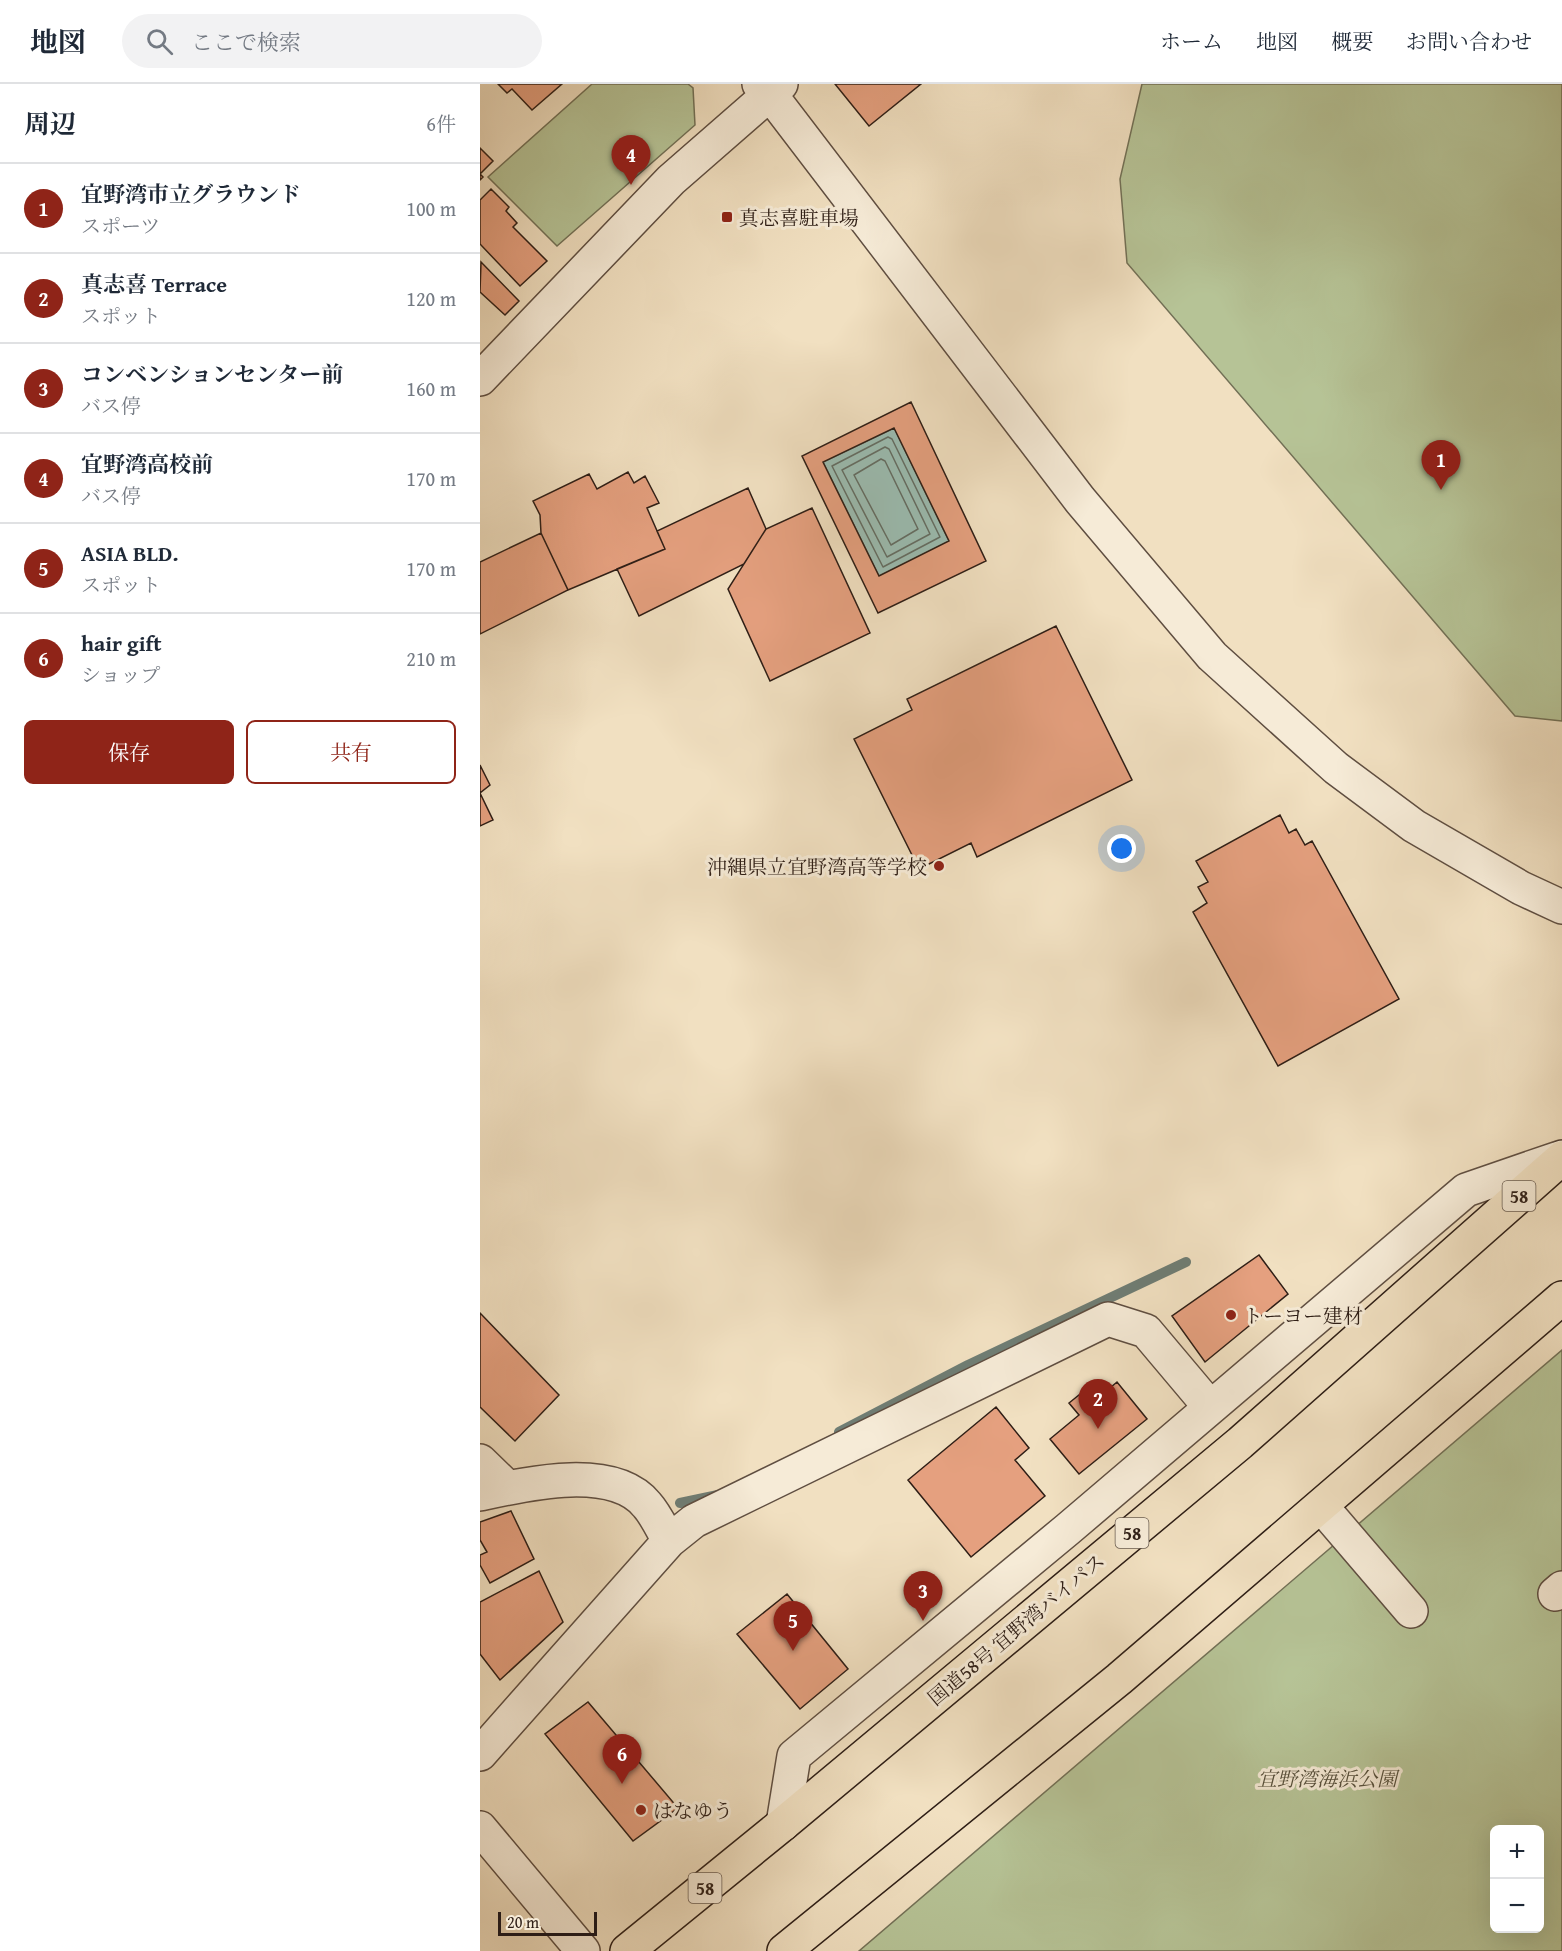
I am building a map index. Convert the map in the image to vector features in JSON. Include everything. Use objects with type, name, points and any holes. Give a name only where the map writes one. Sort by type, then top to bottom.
[{"type":"highway","name":"国道58号 宜野湾バイパス","points":[[627,1951],[1240,1443],[1562,1158]]},
{"type":"highway","points":[[784,1951],[1119,1679],[1322,1507],[1562,1298]]},
{"type":"street","points":[[480,379],[671,180],[770,87],[1080,500],[1212,656],[1335,768],[1414,826],[1521,888],[1562,907]]},
{"type":"street","points":[[783,1824],[794,1756],[1466,1190],[1562,1158]]},
{"type":"street","points":[[480,1754],[669,1541],[694,1521],[1108,1319],[1146,1331],[1210,1407]]},
{"type":"street","points":[[480,1461],[494,1491],[550,1480],[589,1481],[625,1488],[647,1504],[669,1541]]},
{"type":"street","points":[[1322,1507],[1411,1611]]},
{"type":"street","points":[[480,1828],[583,1951]]},
{"type":"green space","points":[[592,84],[688,84],[693,88],[695,125],[557,246],[488,177]]},
{"type":"green space","points":[[1142,84],[1562,84],[1562,721],[1515,716],[1127,263],[1120,179]]},
{"type":"green space","name":"宜野湾海浜公園","points":[[1562,1350],[1562,1951],[859,1951]]},
{"type":"water","points":[[894,428],[949,541],[879,576],[823,462]]},
{"type":"building","points":[[498,84],[562,84],[532,110],[512,89],[507,93]]},
{"type":"building","points":[[835,84],[921,84],[869,126]]},
{"type":"building","points":[[480,148],[493,161],[480,174]]},
{"type":"building","points":[[491,189],[509,207],[506,211],[517,223],[513,227],[547,261],[520,286],[480,244],[480,200]]},
{"type":"building","points":[[481,262],[519,301],[505,315],[480,292]]},
{"type":"building","points":[[911,402],[986,561],[878,613],[802,456]],"holes":[[[894,428],[949,541],[879,576],[823,462]]]},
{"type":"building","points":[[628,472],[634,483],[645,476],[659,503],[647,508],[665,549],[568,590],[541,533],[540,515],[533,501],[589,474],[597,489]]},
{"type":"building","points":[[748,488],[766,529],[744,564],[639,616],[617,569],[665,549],[657,531]]},
{"type":"building","points":[[812,508],[870,633],[770,681],[728,589],[766,529]]},
{"type":"building","points":[[541,533],[568,590],[480,634],[480,562]]},
{"type":"building","points":[[1056,626],[1132,780],[977,857],[971,843],[919,869],[854,739],[912,710],[907,699]]},
{"type":"building","points":[[480,765],[490,785],[480,793]]},
{"type":"building","points":[[480,793],[493,820],[480,826]]},
{"type":"building","points":[[1280,815],[1289,833],[1296,829],[1305,845],[1312,841],[1399,999],[1278,1066],[1193,912],[1207,903],[1198,887],[1208,882],[1196,861]]},
{"type":"building","points":[[1259,1255],[1288,1294],[1205,1362],[1172,1316]]},
{"type":"building","points":[[480,1313],[559,1395],[515,1441],[480,1407]]},
{"type":"building","points":[[1095,1382],[1104,1393],[1117,1382],[1147,1419],[1079,1474],[1050,1439],[1079,1415],[1069,1403]]},
{"type":"building","points":[[996,1407],[1029,1448],[1015,1460],[1045,1496],[971,1557],[908,1480]]},
{"type":"building","points":[[511,1511],[534,1559],[490,1583],[480,1565],[480,1555],[487,1552],[480,1540],[480,1522]]},
{"type":"building","points":[[539,1571],[563,1622],[500,1680],[480,1654],[480,1602]]},
{"type":"building","points":[[787,1594],[848,1669],[800,1709],[737,1634]]},
{"type":"building","points":[[588,1702],[678,1808],[633,1841],[545,1734]]},
{"type":"waterway","points":[[839,1432],[968,1365],[1186,1262]]},
{"type":"waterway","points":[[680,1503],[718,1495]]},
{"type":"place","name":"宜野湾高校前","points":[[631,185]]},
{"type":"place","name":"真志喜駐車場","points":[[727,217]]},
{"type":"place","name":"宜野湾市立グラウンド","points":[[1441,490]]},
{"type":"place","name":"沖縄県立宜野湾高等学校","points":[[939,866]]},
{"type":"place","name":"トーヨー建材","points":[[1231,1315]]},
{"type":"place","name":"真志喜 Terrace","points":[[1098,1429]]},
{"type":"place","name":"コンベンションセンター前","points":[[923,1621]]},
{"type":"place","name":"ASIA BLD.","points":[[793,1651]]},
{"type":"place","name":"hair gift","points":[[622,1784]]},
{"type":"place","name":"はなゆう","points":[[641,1810]]}]
